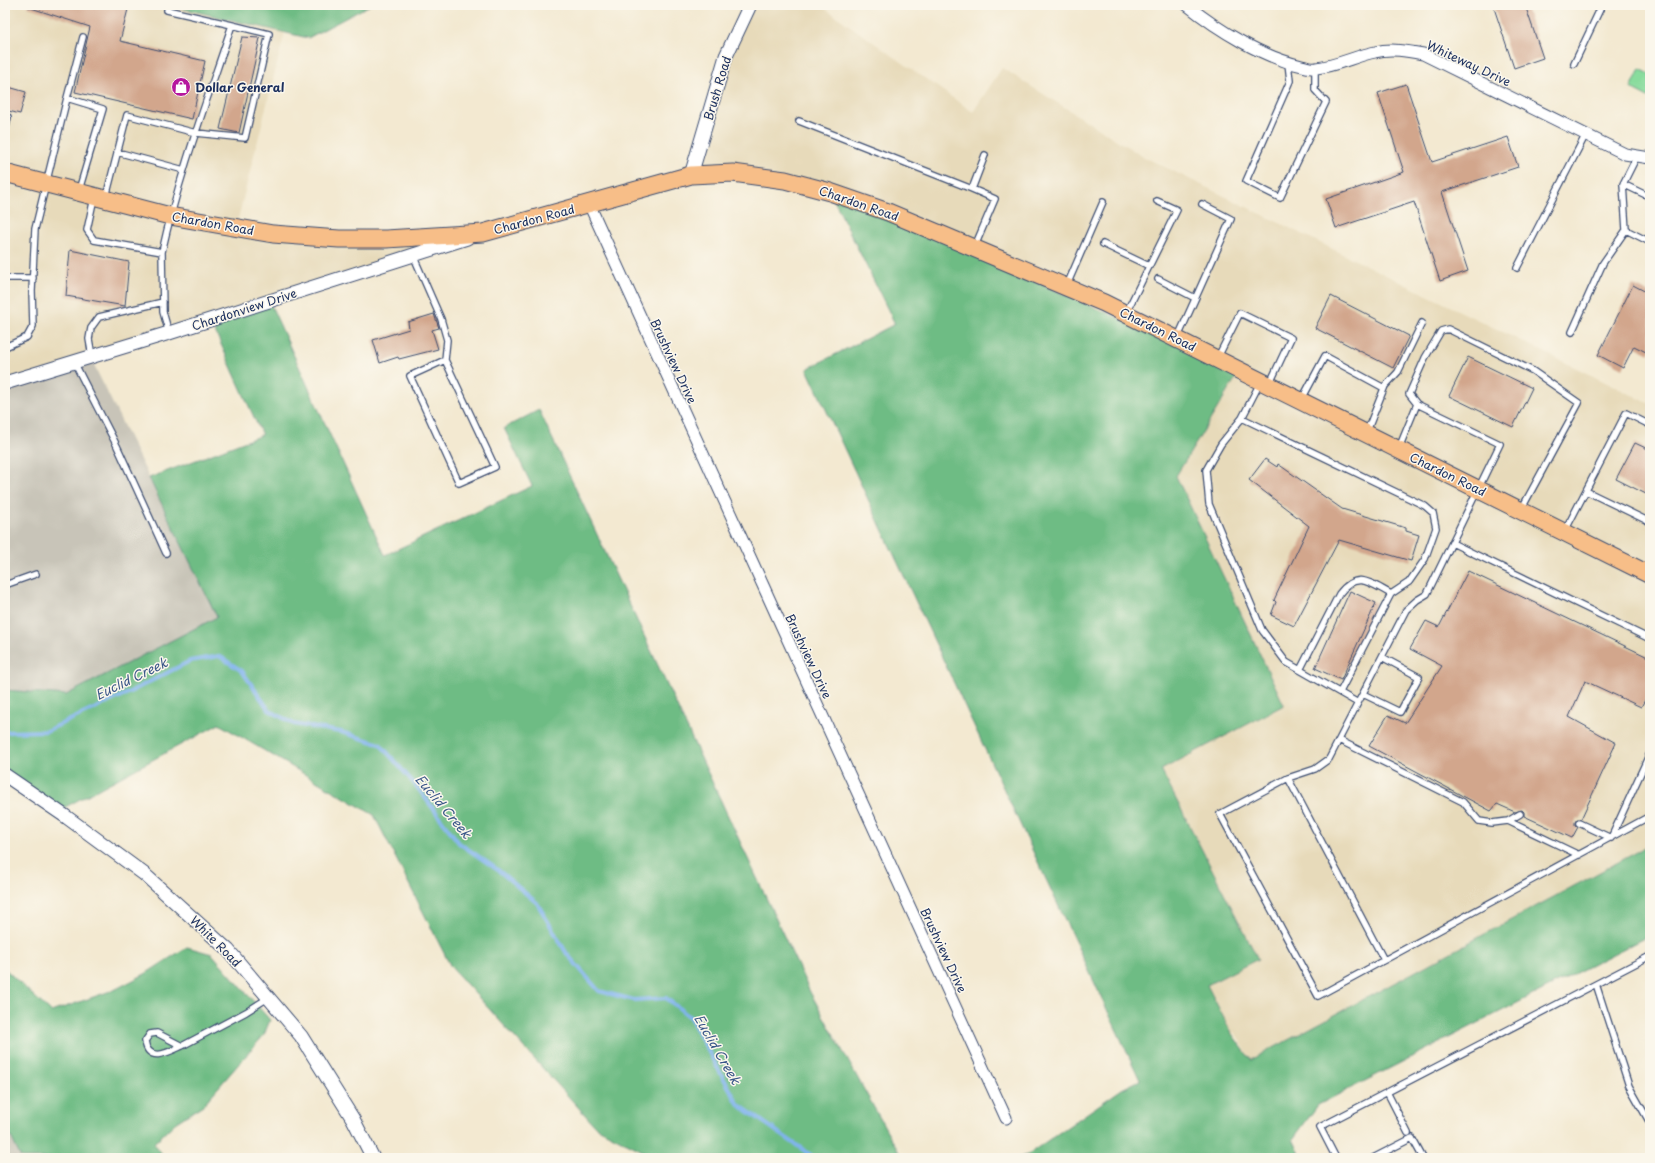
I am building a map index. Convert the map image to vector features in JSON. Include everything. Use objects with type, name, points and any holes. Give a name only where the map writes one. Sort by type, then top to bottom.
[{"type":"main road","name":"Chardon Road","points":[[5,173],[170,216],[273,234],[339,239],[386,239],[483,233],[691,175],[733,173],[785,180],[830,192],[888,212],[1126,314],[1650,575]]},
{"type":"street","name":"Brush Road","points":[[691,175],[726,56],[750,5]]},
{"type":"street","name":"Whiteway Drive","points":[[1187,5],[1198,14],[1263,53],[1288,63],[1315,69],[1375,52],[1396,49],[1423,54],[1625,154],[1650,158]]},
{"type":"street","name":"Brushview Drive","points":[[588,204],[1006,1118]]},
{"type":"street","name":"Chardonview Drive","points":[[5,383],[169,333],[483,233]]},
{"type":"street","name":"White Road","points":[[5,775],[65,816],[144,874],[228,950],[301,1036],[353,1119],[373,1158]]},
{"type":"lane","points":[[1574,64],[1602,5]]},
{"type":"lane","points":[[162,252],[94,240],[87,230],[117,152],[127,115],[196,133],[245,138],[269,34],[167,10]]},
{"type":"lane","points":[[169,333],[163,312],[162,252],[170,216],[184,170],[232,25]]},
{"type":"lane","points":[[5,347],[27,337],[34,326],[33,278],[35,229],[83,37]]},
{"type":"lane","points":[[1288,63],[1290,81],[1246,181],[1280,198],[1326,102],[1315,90],[1315,69]]},
{"type":"lane","points":[[67,98],[103,109],[78,192]]},
{"type":"lane","points":[[5,116],[8,117],[5,132]]},
{"type":"lane","points":[[799,121],[995,199],[974,248]]},
{"type":"lane","points":[[1517,268],[1586,134]]},
{"type":"lane","points":[[117,152],[184,170]]},
{"type":"lane","points":[[972,189],[985,155]]},
{"type":"lane","points":[[1572,332],[1603,263],[1626,230],[1623,184],[1637,156]]},
{"type":"lane","points":[[1623,184],[1650,197]]},
{"type":"lane","points":[[1126,314],[1177,210],[1157,201]]},
{"type":"lane","points":[[1066,287],[1103,202]]},
{"type":"lane","points":[[1177,339],[1231,219],[1202,204]]},
{"type":"lane","points":[[1626,230],[1650,242]]},
{"type":"lane","points":[[1103,244],[1149,266]]},
{"type":"lane","points":[[413,255],[441,319],[447,340],[446,360],[495,467],[459,483],[410,376],[446,360]]},
{"type":"lane","points":[[5,278],[33,278]]},
{"type":"lane","points":[[1158,279],[1195,298]]},
{"type":"lane","points":[[92,356],[89,339],[91,328],[100,317],[163,302]]},
{"type":"lane","points":[[1216,359],[1240,313],[1291,338],[1265,383],[1242,418],[1221,444],[1206,470],[1209,504],[1262,630],[1286,662],[1358,703]]},
{"type":"lane","points":[[1366,433],[1384,388],[1398,372],[1422,323]]},
{"type":"lane","points":[[1521,510],[1579,403],[1533,371],[1448,329],[1441,331],[1425,358],[1409,394],[1417,404],[1500,444],[1427,594],[1417,600],[1406,610],[1330,759],[1316,769],[1288,778],[1220,814],[1318,996],[1650,816]]},
{"type":"lane","points":[[1301,401],[1326,356],[1384,388]]},
{"type":"lane","points":[[74,362],[117,446],[166,552]]},
{"type":"lane","points":[[1398,449],[1417,404]]},
{"type":"lane","points":[[1565,532],[1626,413],[1650,425]]},
{"type":"lane","points":[[1242,418],[1425,506],[1432,513],[1436,528],[1425,559],[1409,582],[1392,594],[1340,692]]},
{"type":"lane","points":[[1586,491],[1650,522]]},
{"type":"lane","points":[[1452,543],[1650,639]]},
{"type":"lane","points":[[5,585],[36,574]]},
{"type":"lane","points":[[1300,670],[1339,594],[1346,584],[1355,580],[1367,582],[1392,594]]},
{"type":"lane","points":[[1363,694],[1400,712],[1419,677],[1382,657]]},
{"type":"lane","points":[[1339,740],[1463,802],[1480,821],[1492,823],[1508,821],[1520,814]]},
{"type":"lane","points":[[1611,838],[1650,753]]},
{"type":"lane","points":[[1288,778],[1384,960]]},
{"type":"lane","points":[[1508,821],[1579,855]]},
{"type":"lane","points":[[1579,823],[1611,838]]},
{"type":"lane","points":[[1336,1158],[1320,1127],[1650,956]]},
{"type":"lane","points":[[1596,984],[1629,1086],[1650,1123]]},
{"type":"lane","points":[[182,1046],[157,1033],[150,1034],[145,1041],[146,1047],[151,1053],[158,1055],[166,1054],[182,1046],[246,1012],[268,998]]},
{"type":"lane","points":[[1387,1092],[1408,1133]]},
{"type":"lane","points":[[1377,1157],[1412,1138],[1423,1158]]},
{"type":"shaded area","points":[[5,5],[171,5],[285,32],[236,227],[273,234],[483,233],[5,383]]},
{"type":"shaded area","points":[[750,5],[820,5],[973,112],[1002,68],[1142,156],[1650,404],[1650,845],[1251,1060],[1235,1032],[1232,1034],[1207,985],[1258,959],[1161,769],[1284,705],[1176,476],[1240,370],[830,192],[691,175]]},
{"type":"shaded area","points":[[90,357],[217,617],[66,695],[5,690],[5,383]]},
{"type":"shaded area","points":[[5,1124],[21,1158],[5,1158]]},
{"type":"green space","points":[[177,5],[370,5],[308,38],[176,7]]},
{"type":"green space","points":[[1640,69],[1650,74],[1650,98],[1631,88]]},
{"type":"green space","points":[[830,192],[1240,371],[1176,476],[1284,705],[1161,770],[1258,959],[1207,985],[1232,1034],[1251,1060],[1650,845],[1650,935],[1318,1105],[1293,1139],[1302,1158],[1018,1158],[1027,1155],[1122,1089],[1140,1080],[807,369],[895,324]]},
{"type":"green space","points":[[269,301],[385,555],[532,486],[504,428],[539,410],[810,992],[902,1158],[656,1158],[596,1127],[451,967],[374,815],[219,724],[58,811],[5,775],[5,690],[66,695],[217,617],[149,478],[262,435],[210,320]]},
{"type":"green space","points":[[187,947],[212,954],[270,1020],[264,1035],[203,1105],[175,1123],[154,1143],[165,1158],[21,1158],[5,1124],[5,969],[51,1012],[116,989],[145,974]]},
{"type":"building","points":[[29,5],[129,5],[120,41],[205,61],[192,119],[75,92],[90,27],[28,7]]},
{"type":"building","points":[[1493,5],[1525,5],[1543,58],[1514,68]]},
{"type":"building","points":[[242,37],[260,38],[239,133],[220,129]]},
{"type":"building","points":[[1406,84],[1432,162],[1508,137],[1518,167],[1442,192],[1468,271],[1440,281],[1414,202],[1336,228],[1326,199],[1404,172],[1378,93]]},
{"type":"building","points":[[5,86],[26,92],[20,114],[5,110]]},
{"type":"building","points":[[70,250],[129,262],[125,306],[66,296]]},
{"type":"building","points":[[1633,285],[1650,294],[1650,354],[1634,346],[1623,368],[1598,355]]},
{"type":"building","points":[[1331,296],[1409,336],[1393,368],[1315,328]]},
{"type":"building","points":[[434,314],[439,328],[432,330],[438,349],[399,359],[398,357],[380,363],[373,340],[409,329],[408,322]]},
{"type":"building","points":[[1468,357],[1532,388],[1513,427],[1449,396]]},
{"type":"building","points":[[1635,443],[1650,450],[1650,496],[1616,479]]},
{"type":"building","points":[[1265,459],[1277,467],[1278,464],[1342,509],[1406,528],[1406,531],[1419,535],[1411,561],[1339,540],[1294,626],[1271,615],[1276,602],[1274,600],[1309,526],[1249,480]]},
{"type":"building","points":[[1468,571],[1650,658],[1650,691],[1641,707],[1585,681],[1569,717],[1616,743],[1581,819],[1577,819],[1575,822],[1575,825],[1578,827],[1572,838],[1524,816],[1524,812],[1522,810],[1515,812],[1497,804],[1491,811],[1369,746],[1388,715],[1405,723],[1442,666],[1410,649],[1426,621],[1439,627]]},
{"type":"building","points":[[1350,591],[1376,603],[1341,680],[1315,668]]},
{"type":"waterway","name":"Euclid Creek","points":[[5,732],[46,731],[124,695],[190,661],[219,656],[242,671],[269,710],[294,724],[341,732],[380,744],[417,787],[459,843],[498,870],[537,903],[567,954],[599,991],[634,1000],[666,998],[690,1017],[739,1105],[815,1158]]},
{"type":"place","name":"Dollar General","points":[[181,87]]}]
